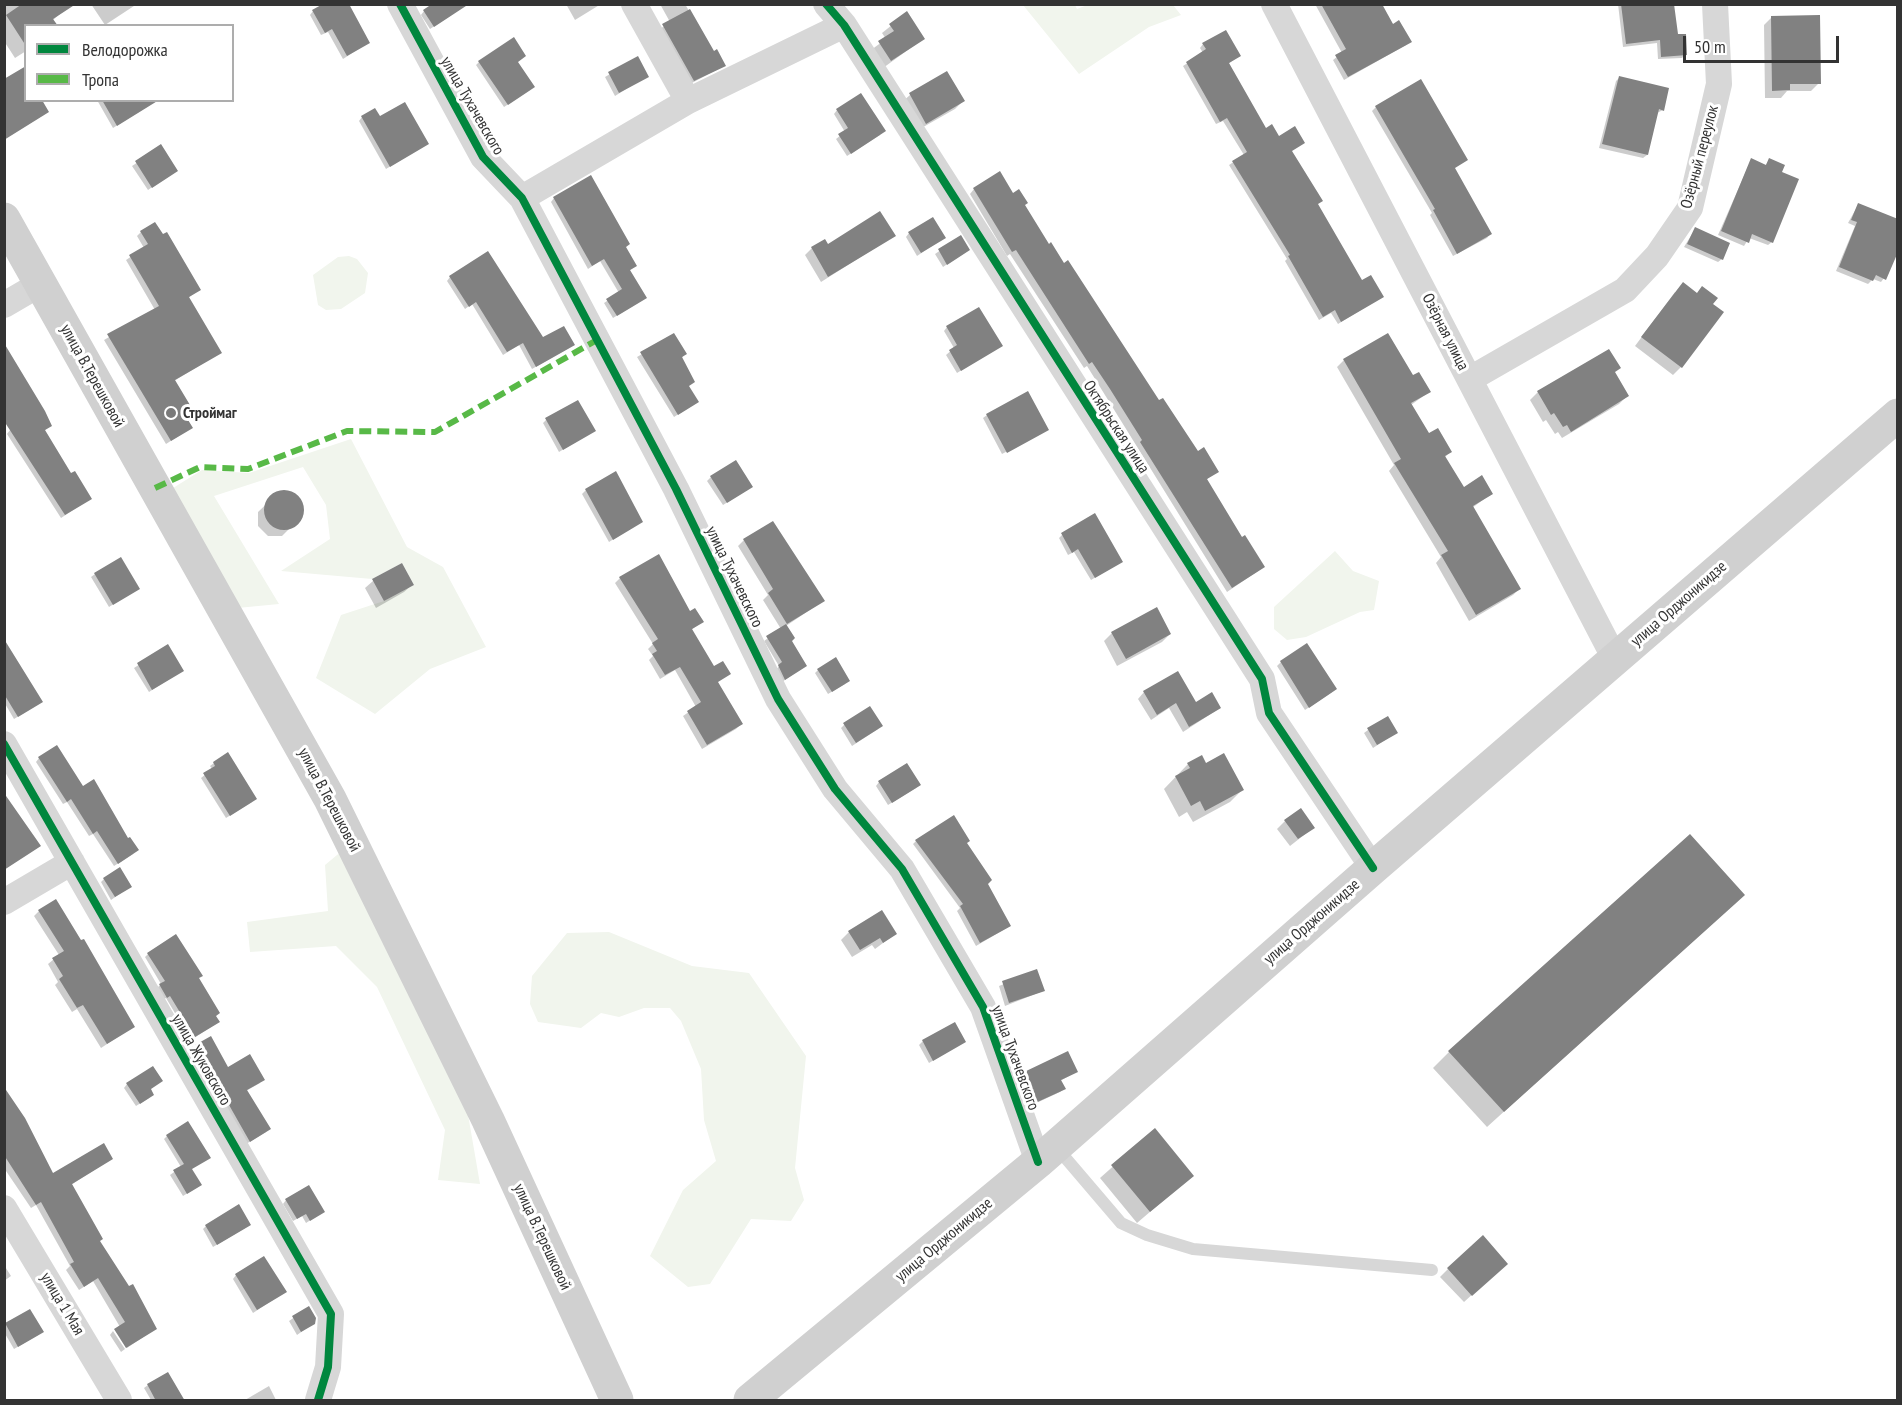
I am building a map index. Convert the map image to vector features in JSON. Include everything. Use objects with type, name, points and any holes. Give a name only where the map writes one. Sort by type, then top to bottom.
[{"type":"main road","name":"улица В.Терешковой","points":[[4,219],[330,799],[488,1120],[617,1401]]},
{"type":"main road","name":"улица Орджоникидзе","points":[[750,1401],[1047,1155],[1372,868],[1898,415]]},
{"type":"street","name":"улица Тухачевского","points":[[400,4],[483,157],[522,198],[676,489],[778,699],[835,789],[902,869],[983,1007],[1047,1155]]},
{"type":"street","points":[[634,4],[688,101]]},
{"type":"street","name":"Октябрьская улица","points":[[826,4],[844,25],[1262,679],[1269,713],[1372,868]]},
{"type":"street","name":"Озёрная улица","points":[[1274,4],[1614,659]]},
{"type":"street","name":"Озёрный переулок","points":[[1470,379],[1624,290],[1657,256],[1690,208],[1719,84],[1715,4]]},
{"type":"street","points":[[522,198],[688,101],[844,25]]},
{"type":"street","points":[[4,306],[40,284]]},
{"type":"street","name":"улица Жуковского","points":[[4,744],[331,1314],[328,1367],[318,1401]]},
{"type":"street","points":[[4,902],[72,862]]},
{"type":"street","name":"улица 1 Мая","points":[[4,1208],[119,1401]]},
{"type":"lane","points":[[1047,1155],[1121,1223],[1147,1235],[1193,1249],[1432,1270]]},
{"type":"shaded area","points":[[1090,4],[1173,5],[1181,15],[1149,27],[1079,74],[1023,5],[1075,5],[1077,9]]},
{"type":"shaded area","points":[[349,256],[357,259],[368,273],[365,293],[341,309],[326,310],[318,305],[313,275],[338,257]]},
{"type":"shaded area","points":[[351,439],[407,547],[443,567],[486,647],[430,669],[375,714],[316,678],[341,615],[384,601],[414,585],[402,563],[372,579],[281,571],[330,539],[326,505],[303,467],[214,496],[279,604],[227,609],[165,493],[202,470],[249,473]]},
{"type":"shaded area","points":[[1335,551],[1353,571],[1379,581],[1374,610],[1360,612],[1306,637],[1287,640],[1274,629],[1274,607]]},
{"type":"shaded area","points":[[343,850],[466,1103],[480,1184],[438,1180],[445,1130],[377,987],[336,946],[250,952],[247,922],[328,911],[325,865]]},
{"type":"shaded area","points":[[609,932],[692,966],[749,973],[806,1056],[795,1168],[804,1200],[791,1221],[751,1219],[710,1284],[688,1287],[650,1256],[683,1190],[716,1161],[704,1120],[701,1069],[681,1021],[670,1008],[644,1008],[619,1017],[601,1013],[581,1028],[538,1022],[530,1004],[532,976],[567,933]]},
{"type":"building","points":[[22,4],[76,4],[53,19],[57,24],[24,24],[24,43],[6,15]]},
{"type":"building","points":[[323,4],[349,4],[370,43],[347,56],[332,29],[325,33],[312,10]]},
{"type":"building","points":[[432,4],[469,4],[434,27],[423,10]]},
{"type":"building","points":[[1321,4],[1382,4],[1393,24],[1399,20],[1412,42],[1348,77],[1335,55],[1346,49]]},
{"type":"building","points":[[1621,4],[1674,4],[1678,34],[1686,34],[1687,55],[1661,57],[1660,40],[1626,44]]},
{"type":"building","points":[[690,9],[714,51],[717,49],[726,66],[694,81],[662,24]]},
{"type":"building","points":[[907,11],[925,39],[891,61],[878,41],[894,31],[889,24]]},
{"type":"building","points":[[1820,15],[1821,84],[1790,84],[1790,90],[1772,91],[1771,16]]},
{"type":"building","points":[[1226,30],[1241,56],[1229,63],[1266,128],[1272,124],[1279,136],[1295,126],[1305,143],[1292,151],[1323,201],[1318,204],[1362,280],[1371,275],[1384,297],[1341,322],[1335,310],[1323,317],[1288,256],[1290,255],[1232,161],[1247,152],[1227,118],[1220,122],[1186,62],[1206,49],[1202,43]]},
{"type":"building","points":[[514,37],[526,56],[518,62],[535,87],[508,105],[478,61]]},
{"type":"building","points":[[638,56],[649,77],[619,93],[608,72]]},
{"type":"building","points":[[24,67],[24,102],[43,102],[49,112],[4,140],[4,79]]},
{"type":"building","points":[[947,71],[965,101],[926,124],[909,93]]},
{"type":"building","points":[[1619,76],[1669,88],[1664,111],[1659,109],[1648,155],[1602,144]]},
{"type":"building","points":[[1421,79],[1468,160],[1455,168],[1492,234],[1457,254],[1433,210],[1435,209],[1375,106]]},
{"type":"building","points":[[861,93],[886,131],[851,154],[838,134],[848,128],[836,109]]},
{"type":"building","points":[[103,102],[156,102],[117,126]]},
{"type":"building","points":[[405,102],[429,144],[390,167],[361,116],[375,108],[380,116]]},
{"type":"building","points":[[161,144],[178,171],[152,188],[135,161]]},
{"type":"building","points":[[1751,158],[1766,165],[1769,158],[1785,165],[1782,172],[1799,179],[1773,243],[1752,234],[1749,243],[1721,231]]},
{"type":"building","points":[[1000,171],[1013,193],[1019,189],[1028,203],[1025,205],[1049,244],[1051,242],[1064,263],[1068,260],[1159,400],[1163,398],[1198,451],[1204,447],[1219,472],[1207,479],[1242,537],[1245,535],[1265,567],[1232,588],[1140,442],[1142,440],[1110,389],[1092,362],[1089,364],[1016,250],[1012,252],[973,188]]},
{"type":"building","points":[[591,175],[630,244],[626,247],[637,266],[630,270],[647,298],[617,316],[606,299],[622,289],[604,259],[592,266],[553,197]]},
{"type":"building","points":[[1858,203],[1898,219],[1898,252],[1886,280],[1876,275],[1873,281],[1839,267],[1857,222],[1851,220]]},
{"type":"building","points":[[880,211],[896,236],[828,277],[811,247],[825,239],[828,244]]},
{"type":"building","points":[[933,217],[946,238],[921,253],[908,232]]},
{"type":"building","points":[[155,222],[163,234],[167,232],[201,290],[189,297],[222,353],[175,380],[193,410],[185,415],[193,428],[171,441],[107,334],[159,306],[129,255],[148,244],[140,231]]},
{"type":"building","points":[[1695,227],[1730,243],[1723,260],[1687,244]]},
{"type":"building","points":[[961,235],[970,250],[947,265],[938,249]]},
{"type":"building","points":[[488,251],[543,337],[564,326],[575,345],[536,367],[523,343],[507,352],[476,302],[469,307],[449,276]]},
{"type":"building","points":[[1683,282],[1697,293],[1702,286],[1718,298],[1713,304],[1724,312],[1682,368],[1641,337]]},
{"type":"building","points":[[979,307],[1003,346],[961,371],[949,350],[957,345],[946,326]]},
{"type":"building","points":[[674,333],[687,354],[682,357],[695,382],[689,386],[699,402],[678,415],[640,352]]},
{"type":"building","points":[[1388,333],[1413,375],[1419,372],[1431,392],[1411,403],[1429,433],[1438,428],[1452,452],[1445,456],[1464,487],[1482,475],[1493,494],[1473,506],[1521,589],[1476,615],[1441,555],[1448,551],[1394,463],[1401,459],[1343,359]]},
{"type":"building","points":[[4,343],[45,411],[52,426],[45,430],[71,473],[75,471],[92,499],[65,515],[4,421]]},
{"type":"building","points":[[1609,349],[1621,368],[1615,372],[1629,396],[1571,432],[1567,425],[1563,427],[1554,413],[1551,415],[1537,391]]},
{"type":"building","points":[[1028,391],[1049,430],[1007,453],[986,414]]},
{"type":"building","points":[[578,400],[596,431],[563,450],[545,418]]},
{"type":"building","points":[[736,460],[753,487],[727,503],[710,476]]},
{"type":"building","points":[[616,471],[643,522],[613,540],[585,489]]},
{"type":"building","points":[[284,490],[298,496],[304,510],[298,524],[284,530],[270,524],[264,510],[270,496]]},
{"type":"building","points":[[1095,513],[1123,562],[1095,578],[1078,549],[1072,553],[1061,533]]},
{"type":"building","points":[[773,521],[825,601],[787,624],[768,593],[773,589],[743,539]]},
{"type":"building","points":[[659,554],[690,611],[695,608],[704,622],[692,629],[714,666],[723,661],[731,674],[718,682],[743,724],[707,745],[687,711],[701,702],[680,667],[665,675],[652,654],[657,651],[652,643],[658,639],[619,577]]},
{"type":"building","points":[[121,557],[140,589],[113,605],[94,573]]},
{"type":"building","points":[[402,563],[414,585],[384,601],[372,579]]},
{"type":"building","points":[[1157,607],[1171,634],[1126,659],[1111,632]]},
{"type":"building","points":[[786,624],[795,638],[792,641],[807,666],[785,680],[778,665],[782,662],[766,636]]},
{"type":"building","points":[[4,639],[43,702],[18,717],[4,694]]},
{"type":"building","points":[[1307,643],[1337,689],[1309,708],[1280,661]]},
{"type":"building","points":[[168,644],[184,671],[152,690],[137,663]]},
{"type":"building","points":[[836,657],[850,681],[832,692],[817,669]]},
{"type":"building","points":[[1178,671],[1196,702],[1212,692],[1221,708],[1189,727],[1176,703],[1157,715],[1143,691]]},
{"type":"building","points":[[870,706],[883,726],[856,743],[843,723]]},
{"type":"building","points":[[1388,716],[1398,733],[1377,745],[1367,728]]},
{"type":"building","points":[[57,745],[83,786],[94,779],[128,838],[130,837],[139,850],[118,864],[97,831],[93,834],[71,799],[67,802],[38,757]]},
{"type":"building","points":[[228,752],[257,799],[230,816],[203,773],[215,766],[213,762]]},
{"type":"building","points":[[1224,753],[1244,790],[1205,811],[1200,801],[1191,806],[1175,776],[1190,768],[1187,763],[1202,755],[1206,763]]},
{"type":"building","points":[[907,763],[921,785],[892,803],[878,781]]},
{"type":"building","points":[[4,793],[41,846],[4,870]]},
{"type":"building","points":[[1301,808],[1315,828],[1298,839],[1284,820]]},
{"type":"building","points":[[954,815],[970,841],[967,843],[992,880],[988,884],[1011,926],[980,943],[960,906],[963,904],[915,840]]},
{"type":"building","points":[[1690,834],[1745,895],[1504,1112],[1448,1051]]},
{"type":"building","points":[[120,867],[132,887],[115,897],[103,878]]},
{"type":"building","points":[[56,899],[81,940],[84,939],[135,1027],[107,1044],[83,1005],[77,1008],[59,979],[63,976],[52,958],[64,951],[38,910]]},
{"type":"building","points":[[882,910],[897,934],[883,943],[880,938],[860,950],[848,931]]},
{"type":"building","points":[[176,934],[203,976],[199,978],[220,1013],[216,1016],[220,1022],[195,1037],[170,996],[167,998],[159,984],[165,981],[147,953]]},
{"type":"building","points":[[1037,969],[1045,991],[1009,1003],[1002,981]]},
{"type":"building","points":[[955,1022],[966,1042],[933,1061],[922,1040]]},
{"type":"building","points":[[211,1036],[228,1067],[250,1054],[265,1080],[247,1090],[271,1129],[250,1142],[195,1045]]},
{"type":"building","points":[[1068,1051],[1078,1072],[1061,1080],[1066,1089],[1033,1104],[1022,1073]]},
{"type":"building","points":[[153,1066],[163,1081],[151,1089],[154,1095],[140,1104],[126,1083]]},
{"type":"building","points":[[4,1087],[25,1118],[53,1173],[104,1143],[113,1159],[72,1184],[103,1239],[100,1241],[129,1286],[133,1284],[157,1329],[126,1348],[114,1329],[125,1322],[98,1278],[84,1287],[70,1264],[74,1262],[41,1202],[36,1205],[4,1155]]},
{"type":"building","points":[[188,1121],[211,1158],[192,1169],[202,1185],[187,1194],[173,1170],[184,1164],[166,1135]]},
{"type":"building","points":[[1155,1128],[1194,1176],[1150,1212],[1111,1165]]},
{"type":"building","points":[[309,1185],[325,1212],[310,1221],[306,1214],[297,1219],[285,1199]]},
{"type":"building","points":[[239,1204],[251,1225],[217,1245],[205,1225]]},
{"type":"building","points":[[1483,1235],[1508,1264],[1472,1296],[1447,1268]]},
{"type":"building","points":[[264,1256],[287,1292],[257,1310],[235,1274]]},
{"type":"building","points":[[309,1306],[316,1318],[315,1324],[301,1332],[292,1316]]},
{"type":"building","points":[[30,1309],[44,1332],[18,1347],[5,1323]]},
{"type":"building","points":[[168,1372],[185,1401],[156,1401],[147,1384]]},
{"type":"marked path","points":[[155,488],[200,467],[248,469],[347,431],[435,432],[597,340]]},
{"type":"cycle path","points":[[400,4],[483,157],[522,198],[676,489],[778,699],[835,789],[902,869],[983,1007],[1038,1162]]},
{"type":"cycle path","points":[[826,4],[844,25],[1262,679],[1269,713],[1373,868]]},
{"type":"cycle path","points":[[4,744],[331,1314],[328,1367],[318,1400]]},
{"type":"place","name":"Строймаг","points":[[171,413]]}]
